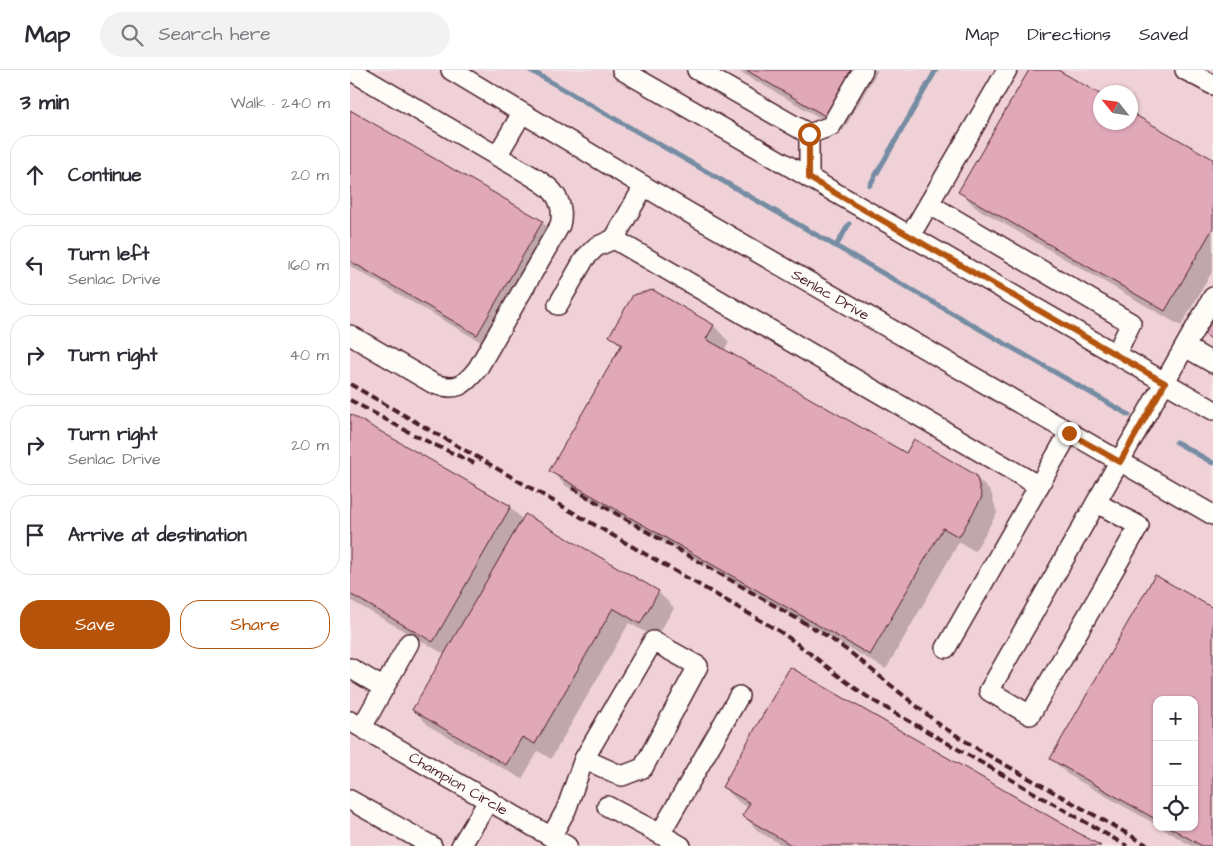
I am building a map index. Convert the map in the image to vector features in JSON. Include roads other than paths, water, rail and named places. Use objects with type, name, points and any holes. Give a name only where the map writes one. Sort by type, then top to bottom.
[{"type":"street","points":[[350,70],[553,190],[562,216],[560,225],[478,368],[470,378],[458,387],[448,388],[434,384],[350,335]]},
{"type":"street","name":"Senlac Drive","points":[[451,70],[644,186],[1213,516]]},
{"type":"street","points":[[622,70],[1213,410]]},
{"type":"street","points":[[697,70],[809,134],[832,126],[863,70]]},
{"type":"street","points":[[910,236],[1007,70]]},
{"type":"street","points":[[1185,70],[1213,85]]},
{"type":"street","points":[[497,156],[522,113]]},
{"type":"street","points":[[809,134],[809,178]]},
{"type":"street","points":[[558,304],[585,258],[596,247],[614,239],[644,186]]},
{"type":"street","points":[[929,204],[1131,322],[1116,354]]},
{"type":"street","points":[[614,239],[1039,486]]},
{"type":"street","points":[[1097,503],[1139,526],[1030,715],[989,691],[1213,297]]},
{"type":"street","points":[[1185,347],[1213,363]]},
{"type":"street","points":[[946,648],[1069,433]]},
{"type":"street","points":[[559,841],[566,810],[584,759],[653,641],[698,666],[643,768],[622,776],[584,759]]},
{"type":"street","points":[[356,724],[384,688],[409,643]]},
{"type":"street","points":[[350,668],[384,688]]},
{"type":"street","points":[[660,834],[739,696]]},
{"type":"street","name":"Champion Circle","points":[[356,724],[559,841]]},
{"type":"street","points":[[350,800],[432,846]]},
{"type":"street","points":[[461,846],[489,800]]},
{"type":"street","points":[[608,806],[681,846]]},
{"type":"waterway","points":[[530,70],[1129,415]]},
{"type":"waterway","points":[[870,185],[936,70]]},
{"type":"waterway","points":[[836,246],[849,224]]},
{"type":"waterway","points":[[1176,442],[1213,463]]},
{"type":"railway","points":[[350,384],[779,631],[874,701],[1127,846]]},
{"type":"railway","points":[[350,400],[418,437],[474,463]]},
{"type":"railway","points":[[572,488],[827,636],[940,725],[981,751],[1149,846]]}]
